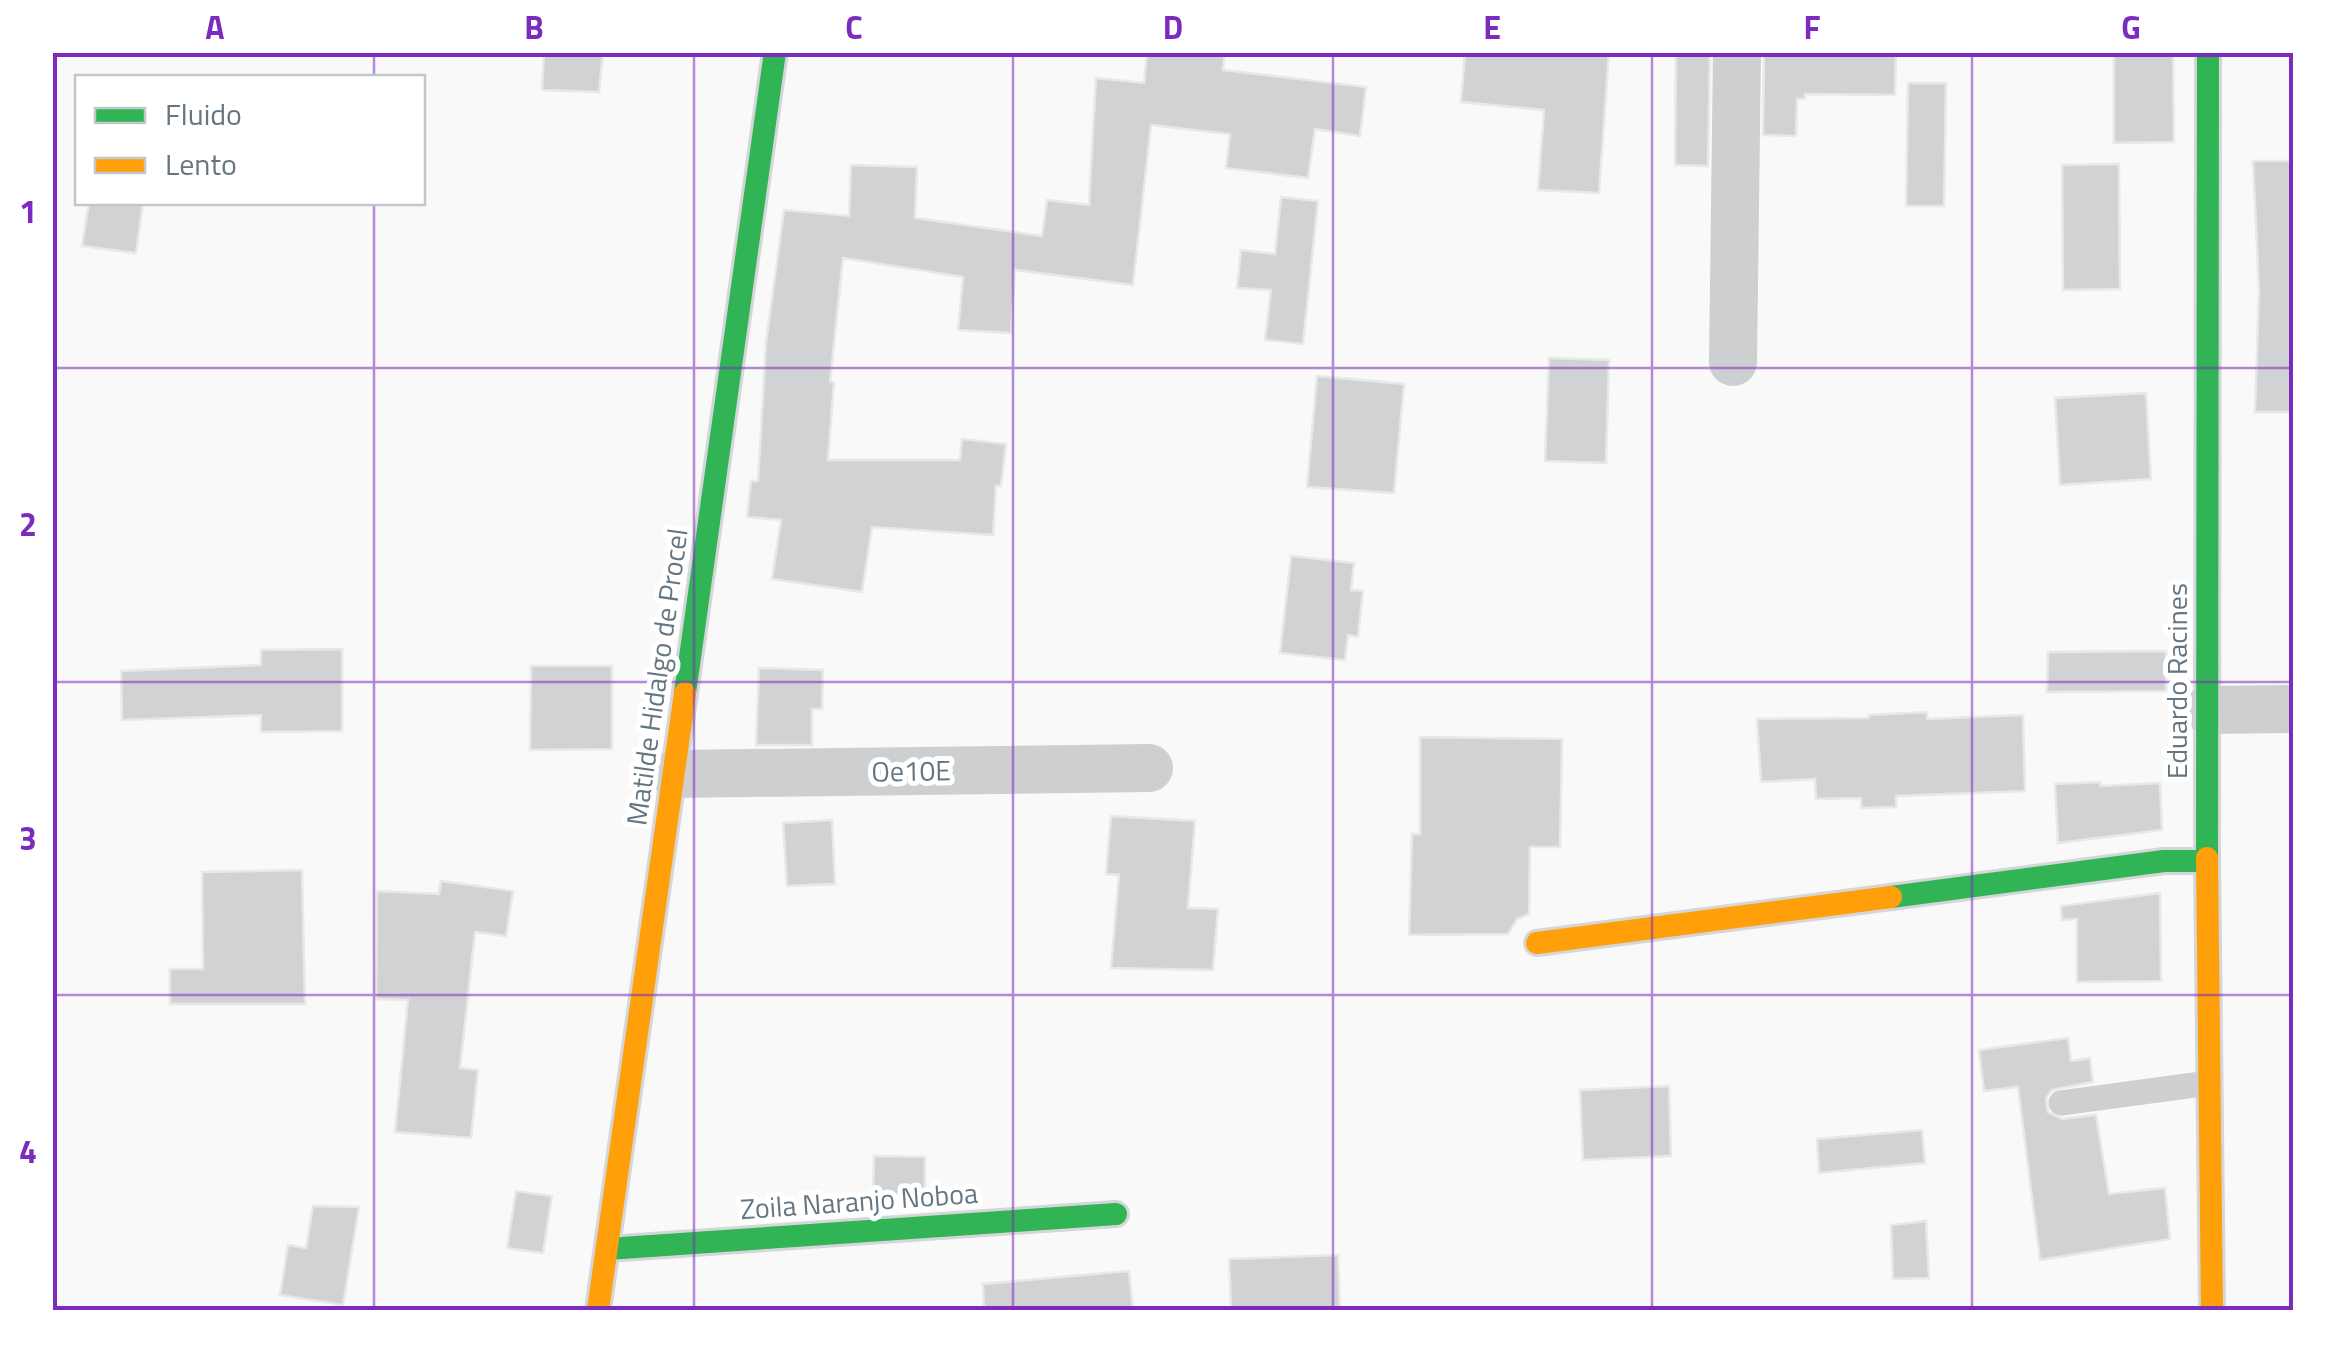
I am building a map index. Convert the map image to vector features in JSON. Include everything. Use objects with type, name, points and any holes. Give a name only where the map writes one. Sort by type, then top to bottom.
[{"type":"street","name":"Matilde Hidalgo de Procel","points":[[598,1310],[775,52]]},
{"type":"street","points":[[1733,362],[1737,52]]},
{"type":"street","name":"Eduardo Racines","points":[[2208,52],[2207,861],[2212,1310]]},
{"type":"street","points":[[2207,710],[2294,709]]},
{"type":"street","name":"Oe10E","points":[[674,774],[1149,768]]},
{"type":"street","points":[[1537,943],[2164,861],[2207,861]]},
{"type":"street","name":"Zoila Naranjo Noboa","points":[[607,1249],[1116,1214]]},
{"type":"lane","points":[[2061,1103],[2209,1083]]},
{"type":"building","points":[[544,52],[603,52],[599,92],[542,90]]},
{"type":"building","points":[[1147,52],[1225,52],[1223,70],[1366,87],[1360,136],[1315,129],[1308,178],[1226,168],[1230,134],[1151,125],[1133,285],[1015,270],[1011,333],[958,330],[963,277],[843,258],[830,382],[834,382],[828,460],[960,460],[962,439],[1006,444],[1001,486],[996,486],[993,535],[872,527],[862,592],[772,579],[781,520],[747,517],[751,481],[758,481],[766,342],[784,210],[849,216],[851,165],[917,167],[915,218],[1042,236],[1047,200],[1089,205],[1096,78],[1144,83]]},
{"type":"building","points":[[1465,52],[1609,52],[1599,193],[1538,190],[1544,110],[1461,102]]},
{"type":"building","points":[[1676,52],[1710,52],[1708,166],[1675,165]]},
{"type":"building","points":[[1764,52],[1896,52],[1895,95],[1805,94],[1805,99],[1797,99],[1796,136],[1763,135]]},
{"type":"building","points":[[2114,52],[2173,52],[2174,142],[2114,143]]},
{"type":"building","points":[[1908,83],[1946,83],[1944,206],[1906,206]]},
{"type":"building","points":[[2253,161],[2294,161],[2294,412],[2255,412],[2259,290]]},
{"type":"building","points":[[2119,164],[2120,289],[2063,290],[2062,165]]},
{"type":"building","points":[[1281,197],[1318,201],[1303,344],[1265,340],[1271,290],[1237,288],[1241,250],[1275,254]]},
{"type":"building","points":[[89,205],[143,205],[136,253],[82,246]]},
{"type":"building","points":[[1549,358],[1609,360],[1606,463],[1545,461]]},
{"type":"building","points":[[1317,376],[1404,384],[1394,493],[1307,487]]},
{"type":"building","points":[[2146,393],[2151,479],[2060,485],[2055,398]]},
{"type":"building","points":[[1291,556],[1354,563],[1351,590],[1363,591],[1358,637],[1348,635],[1345,660],[1280,653]]},
{"type":"building","points":[[342,649],[342,731],[261,732],[261,715],[122,720],[121,671],[261,665],[261,650]]},
{"type":"building","points":[[2166,651],[2166,691],[2047,692],[2048,652]]},
{"type":"building","points":[[531,666],[612,666],[612,749],[530,750]]},
{"type":"building","points":[[759,668],[823,670],[822,709],[812,709],[812,745],[756,745]]},
{"type":"building","points":[[1927,712],[1927,719],[2023,715],[2025,791],[1896,796],[1896,807],[1861,808],[1861,798],[1816,799],[1815,779],[1761,782],[1757,719],[1869,718]]},
{"type":"building","points":[[1420,737],[1562,739],[1560,847],[1530,847],[1529,914],[1517,919],[1508,934],[1409,935],[1412,834],[1420,834]]},
{"type":"building","points":[[2100,782],[2100,786],[2160,783],[2162,830],[2058,843],[2055,784]]},
{"type":"building","points":[[1111,816],[1195,821],[1188,908],[1218,909],[1213,970],[1111,968],[1119,875],[1106,874]]},
{"type":"building","points":[[832,820],[835,884],[787,886],[783,823]]},
{"type":"building","points":[[302,870],[305,1004],[170,1004],[170,969],[203,969],[202,872]]},
{"type":"building","points":[[441,881],[513,891],[506,936],[475,932],[460,1068],[478,1070],[471,1138],[395,1132],[408,1000],[376,999],[377,891],[439,894]]},
{"type":"building","points":[[2160,893],[2161,981],[2077,982],[2077,919],[2062,920],[2061,906]]},
{"type":"building","points":[[2068,1038],[2071,1061],[2090,1058],[2093,1082],[2052,1090],[2046,1098],[2048,1112],[2062,1119],[2096,1115],[2109,1194],[2165,1188],[2170,1239],[2040,1260],[2018,1087],[1984,1091],[1979,1050]]},
{"type":"building","points":[[1669,1086],[1671,1156],[1583,1160],[1580,1090]]},
{"type":"building","points":[[1922,1130],[1925,1163],[1819,1173],[1817,1139]]},
{"type":"building","points":[[874,1156],[925,1157],[925,1195],[873,1194]]},
{"type":"building","points":[[516,1191],[552,1196],[543,1253],[507,1248]]},
{"type":"building","points":[[313,1206],[359,1207],[343,1305],[280,1295],[288,1245],[306,1248]]},
{"type":"building","points":[[1926,1221],[1929,1278],[1893,1279],[1891,1225]]},
{"type":"building","points":[[1338,1255],[1340,1310],[1231,1310],[1229,1259]]},
{"type":"building","points":[[1129,1271],[1133,1310],[984,1310],[983,1284]]},
{"type":"traffic: fast","points":[[685,693],[775,52]]},
{"type":"traffic: fast","points":[[2207,858],[2208,52]]},
{"type":"traffic: fast","points":[[1891,897],[2164,861],[2207,861]]},
{"type":"traffic: fast","points":[[607,1249],[1116,1214]]},
{"type":"traffic: slow","points":[[598,1310],[685,693]]},
{"type":"traffic: slow","points":[[2207,858],[2212,1310]]},
{"type":"traffic: slow","points":[[1537,943],[1891,897]]}]
